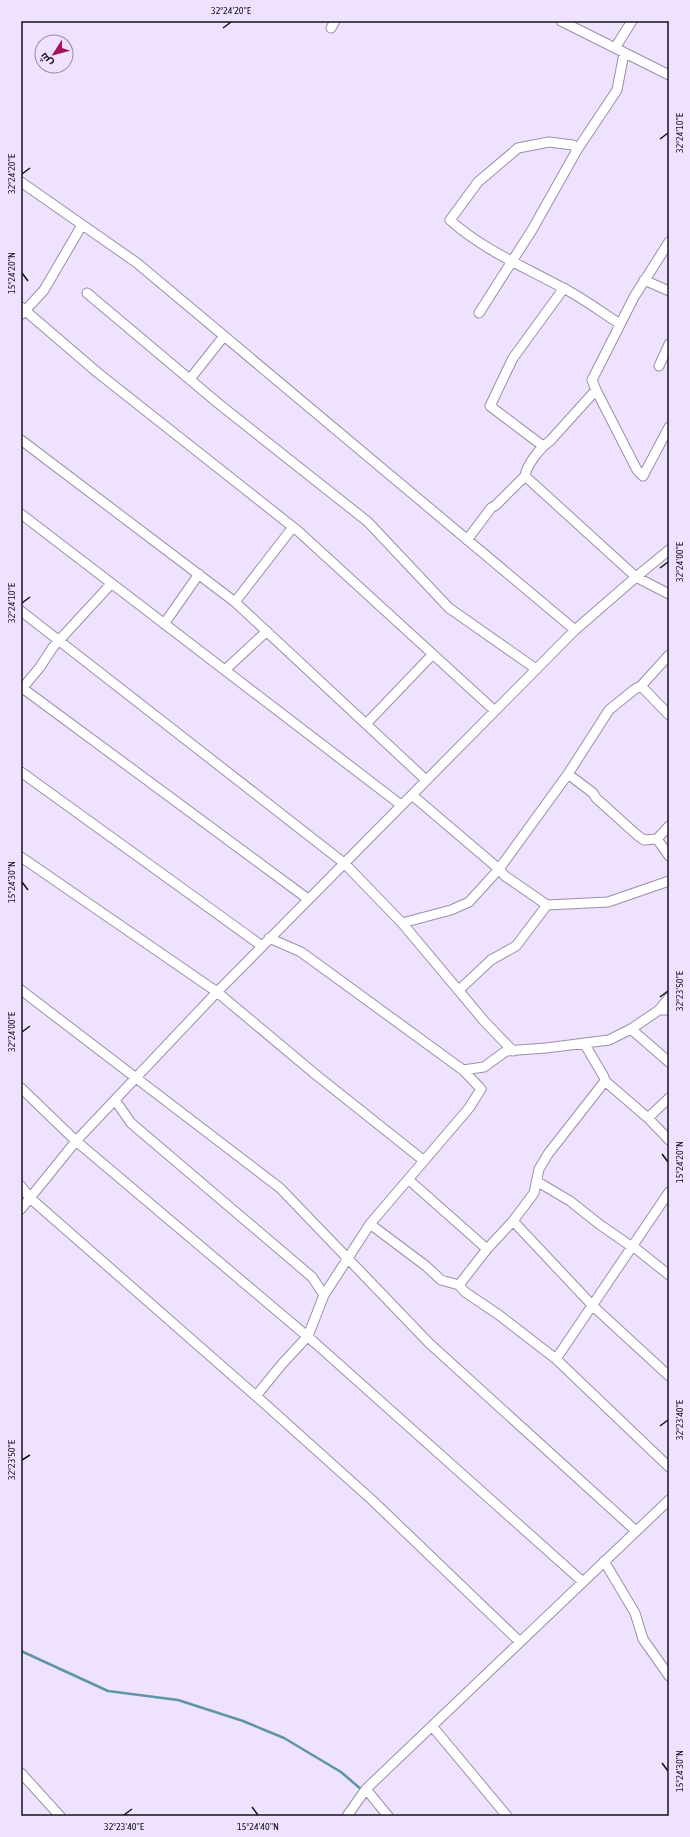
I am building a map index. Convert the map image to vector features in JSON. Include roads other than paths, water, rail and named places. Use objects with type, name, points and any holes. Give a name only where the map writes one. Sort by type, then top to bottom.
[{"type":"street","points":[[561,21],[669,75]]},
{"type":"street","points":[[615,48],[632,21]]},
{"type":"street","points":[[479,313],[532,230],[577,150],[617,90],[624,53]]},
{"type":"street","points":[[577,150],[573,145],[549,142],[518,148],[478,182],[450,220],[462,230],[511,261],[564,288],[620,324]]},
{"type":"street","points":[[21,182],[137,263],[575,630]]},
{"type":"street","points":[[82,225],[44,290],[22,311],[104,378],[293,527],[495,711]]},
{"type":"street","points":[[669,242],[634,297],[592,380],[638,470],[643,476],[669,427]]},
{"type":"street","points":[[644,280],[669,291]]},
{"type":"street","points":[[543,446],[490,406],[513,358],[564,288]]},
{"type":"street","points":[[87,293],[190,380],[368,522],[449,608],[536,669]]},
{"type":"street","points":[[190,380],[224,336]]},
{"type":"street","points":[[659,366],[669,344]]},
{"type":"street","points":[[467,540],[491,508],[496,505],[525,476],[525,471],[543,446],[550,441],[596,390]]},
{"type":"street","points":[[21,440],[235,602],[426,780]]},
{"type":"street","points":[[525,476],[636,576],[669,594]]},
{"type":"street","points":[[21,514],[110,584],[401,805]]},
{"type":"street","points":[[235,602],[293,527]]},
{"type":"street","points":[[21,1209],[76,1141],[216,992],[269,938],[575,630],[636,576],[668,554]]},
{"type":"street","points":[[164,624],[199,574]]},
{"type":"street","points":[[110,584],[21,688],[308,899]]},
{"type":"street","points":[[21,611],[344,863],[402,923],[485,1022],[513,1051]]},
{"type":"street","points":[[225,670],[267,631]]},
{"type":"street","points":[[366,724],[432,655]]},
{"type":"street","points":[[402,923],[450,910],[469,902],[499,869],[568,774],[609,710],[641,686],[669,655]]},
{"type":"street","points":[[641,686],[669,715]]},
{"type":"street","points":[[21,772],[262,946]]},
{"type":"street","points":[[568,774],[594,794],[596,798],[644,840],[657,839],[669,826]]},
{"type":"street","points":[[412,795],[499,869],[505,876],[547,905],[608,902],[669,881]]},
{"type":"street","points":[[657,839],[669,856]]},
{"type":"street","points":[[21,857],[216,992],[315,1074],[423,1160]]},
{"type":"street","points":[[459,990],[491,960],[516,946],[547,905]]},
{"type":"street","points":[[256,1396],[282,1364],[308,1336],[324,1295],[370,1224],[409,1180],[423,1160],[468,1108],[481,1089],[463,1070],[301,952],[269,938]]},
{"type":"street","points":[[21,990],[280,1188],[429,1343],[636,1531]]},
{"type":"street","points":[[463,1070],[484,1067],[506,1051],[609,1040],[631,1029],[659,1010],[669,998]]},
{"type":"street","points":[[659,1010],[669,1010]]},
{"type":"street","points":[[631,1029],[669,1062]]},
{"type":"street","points":[[584,1043],[605,1081],[648,1118],[669,1140]]},
{"type":"street","points":[[459,1285],[487,1248],[513,1222],[534,1193],[538,1182],[539,1169],[548,1154],[605,1081]]},
{"type":"street","points":[[21,1088],[76,1141],[308,1336],[583,1582]]},
{"type":"street","points":[[648,1118],[669,1098]]},
{"type":"street","points":[[115,1100],[132,1123],[312,1277],[324,1295]]},
{"type":"street","points":[[409,1180],[487,1248]]},
{"type":"street","points":[[538,1182],[570,1201],[669,1275]]},
{"type":"street","points":[[21,1186],[30,1198],[372,1500],[520,1642]]},
{"type":"street","points":[[556,1359],[669,1192]]},
{"type":"street","points":[[513,1222],[593,1306],[669,1376]]},
{"type":"street","points":[[370,1224],[426,1266],[441,1280],[459,1285],[465,1292],[499,1315],[556,1359],[669,1467]]},
{"type":"street","points":[[347,1816],[366,1789],[669,1500]]},
{"type":"street","points":[[604,1561],[635,1613],[643,1640],[669,1676]]},
{"type":"street","points":[[432,1726],[507,1816]]},
{"type":"street","points":[[21,1773],[60,1816]]},
{"type":"street","points":[[366,1789],[388,1816]]},
{"type":"waterway","points":[[21,1651],[108,1691],[178,1700],[243,1721],[284,1738],[341,1772],[362,1790]]}]
